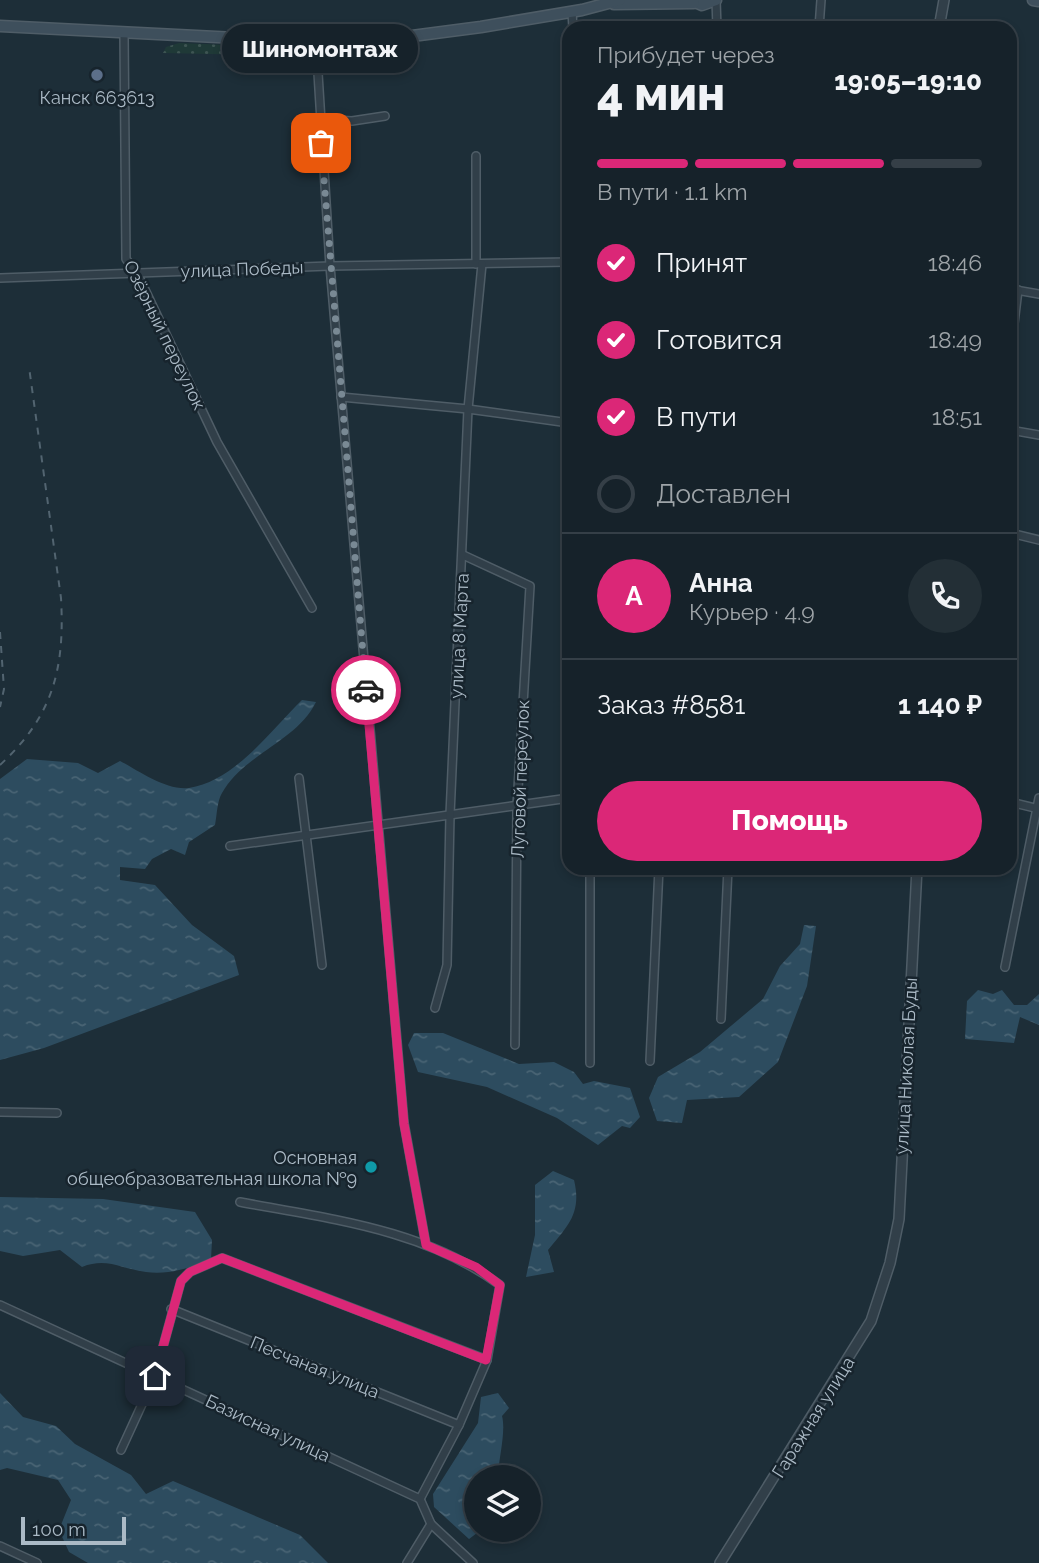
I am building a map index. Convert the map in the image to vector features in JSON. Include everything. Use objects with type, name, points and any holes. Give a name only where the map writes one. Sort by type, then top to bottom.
[{"type":"main road","points":[[0,26],[124,34],[316,41],[389,38],[444,32],[572,12],[613,1],[709,4],[716,0]]},
{"type":"main road","points":[[1033,0],[1039,1]]},
{"type":"street","points":[[716,0],[717,21]]},
{"type":"street","points":[[820,21],[821,0]]},
{"type":"street","points":[[940,21],[944,0]]},
{"type":"street","points":[[572,12],[573,21]]},
{"type":"street","name":"Озёрный переулок","points":[[124,34],[124,251],[128,264],[137,273],[217,442],[312,608]]},
{"type":"street","points":[[316,41],[330,266],[404,1124],[426,1245]]},
{"type":"street","points":[[319,119],[352,121],[385,116]]},
{"type":"street","name":"улица 8 Марта","points":[[435,1008],[447,965],[450,815],[468,409],[479,264],[476,156]]},
{"type":"street","name":"улица Победы","points":[[0,278],[330,266],[562,262]]},
{"type":"street","points":[[1017,290],[1039,294]]},
{"type":"street","points":[[341,397],[468,409],[562,422]]},
{"type":"street","points":[[1017,431],[1039,435]]},
{"type":"street","points":[[1017,535],[1039,540]]},
{"type":"street","name":"Луговой переулок","points":[[463,555],[530,586],[517,806],[515,1045]]},
{"type":"street","points":[[299,778],[322,965]]},
{"type":"street","points":[[1005,967],[1039,798]]},
{"type":"street","points":[[230,846],[562,799]]},
{"type":"street","points":[[1017,804],[1038,809]]},
{"type":"street","points":[[590,875],[590,1063]]},
{"type":"street","points":[[650,1061],[659,875]]},
{"type":"street","points":[[721,1018],[728,875]]},
{"type":"street","name":"улица Николая Буды","points":[[890,1263],[899,1219],[917,875]]},
{"type":"street","points":[[0,1112],[57,1114]]},
{"type":"street","points":[[240,1202],[385,1229],[476,1267],[500,1285],[486,1360],[459,1424],[420,1499],[431,1524],[473,1563]]},
{"type":"street","points":[[121,1450],[155,1376],[171,1309],[185,1276],[222,1258],[486,1360]]},
{"type":"street","name":"Гаражная улица","points":[[720,1563],[871,1321],[890,1263]]},
{"type":"street","name":"Базисная улица","points":[[0,1305],[420,1499]]},
{"type":"street","name":"Песчаная улица","points":[[171,1309],[459,1424]]},
{"type":"street","points":[[407,1563],[431,1524]]},
{"type":"street","points":[[0,1546],[19,1559],[37,1563]]},
{"type":"green space","points":[[179,43],[252,46],[259,55],[163,53],[166,47]]},
{"type":"green space","points":[[290,47],[310,48],[314,55],[279,57],[282,51]]},
{"type":"water","points":[[302,700],[316,702],[296,728],[243,768],[232,780],[220,796],[215,825],[189,842],[185,855],[171,849],[152,859],[145,869],[120,867],[120,880],[155,885],[192,925],[234,956],[239,975],[44,1048],[0,1060],[0,779],[27,759],[78,763],[98,773],[120,761],[163,783],[189,788],[222,776],[237,765]]},
{"type":"water","points":[[804,925],[816,926],[807,986],[778,1062],[739,1097],[687,1100],[682,1123],[657,1121],[649,1098],[658,1077],[700,1052],[763,999],[780,966],[800,944]]},
{"type":"water","points":[[978,990],[993,994],[1002,990],[1014,1005],[1027,1005],[1039,994],[1039,1025],[1020,1017],[1014,1043],[965,1039],[967,1001]]},
{"type":"water","points":[[414,1033],[443,1033],[519,1064],[554,1062],[574,1072],[583,1084],[594,1081],[630,1088],[640,1117],[630,1128],[622,1126],[598,1145],[557,1118],[487,1087],[418,1072],[408,1045]]},
{"type":"water","points":[[553,1171],[574,1180],[575,1210],[567,1226],[548,1250],[554,1272],[526,1277],[535,1235],[535,1185]]},
{"type":"water","points":[[0,1197],[103,1199],[195,1212],[212,1240],[211,1259],[179,1270],[155,1273],[107,1263],[82,1267],[60,1250],[23,1256],[0,1251]]},
{"type":"water","points":[[0,1393],[23,1417],[56,1426],[75,1444],[131,1475],[146,1494],[173,1481],[300,1535],[328,1563],[88,1563],[69,1552],[59,1530],[71,1500],[58,1480],[7,1468],[0,1470]]},
{"type":"water","points":[[498,1393],[509,1408],[502,1416],[503,1437],[499,1465],[464,1465],[464,1534],[434,1507],[433,1494],[478,1423],[481,1397]]},
{"type":"railway","points":[[0,765],[18,747],[44,709],[52,690],[61,647],[61,598],[29,367]]},
{"type":"railway","points":[[0,632],[4,689],[0,707]]},
{"type":"way so far","points":[[321,143],[366,690]]},
{"type":"place","name":"Канск 663613","points":[[97,75]]},
{"type":"place","name":"Шиномонтаж","points":[[321,143]]},
{"type":"place","name":"Основная общеобразовательная школа №9","points":[[371,1167]]},
{"type":"route","points":[[155,1376],[171,1309],[181,1281],[190,1272],[222,1258],[486,1360],[500,1285],[476,1267],[426,1245],[404,1124],[366,690]]}]
